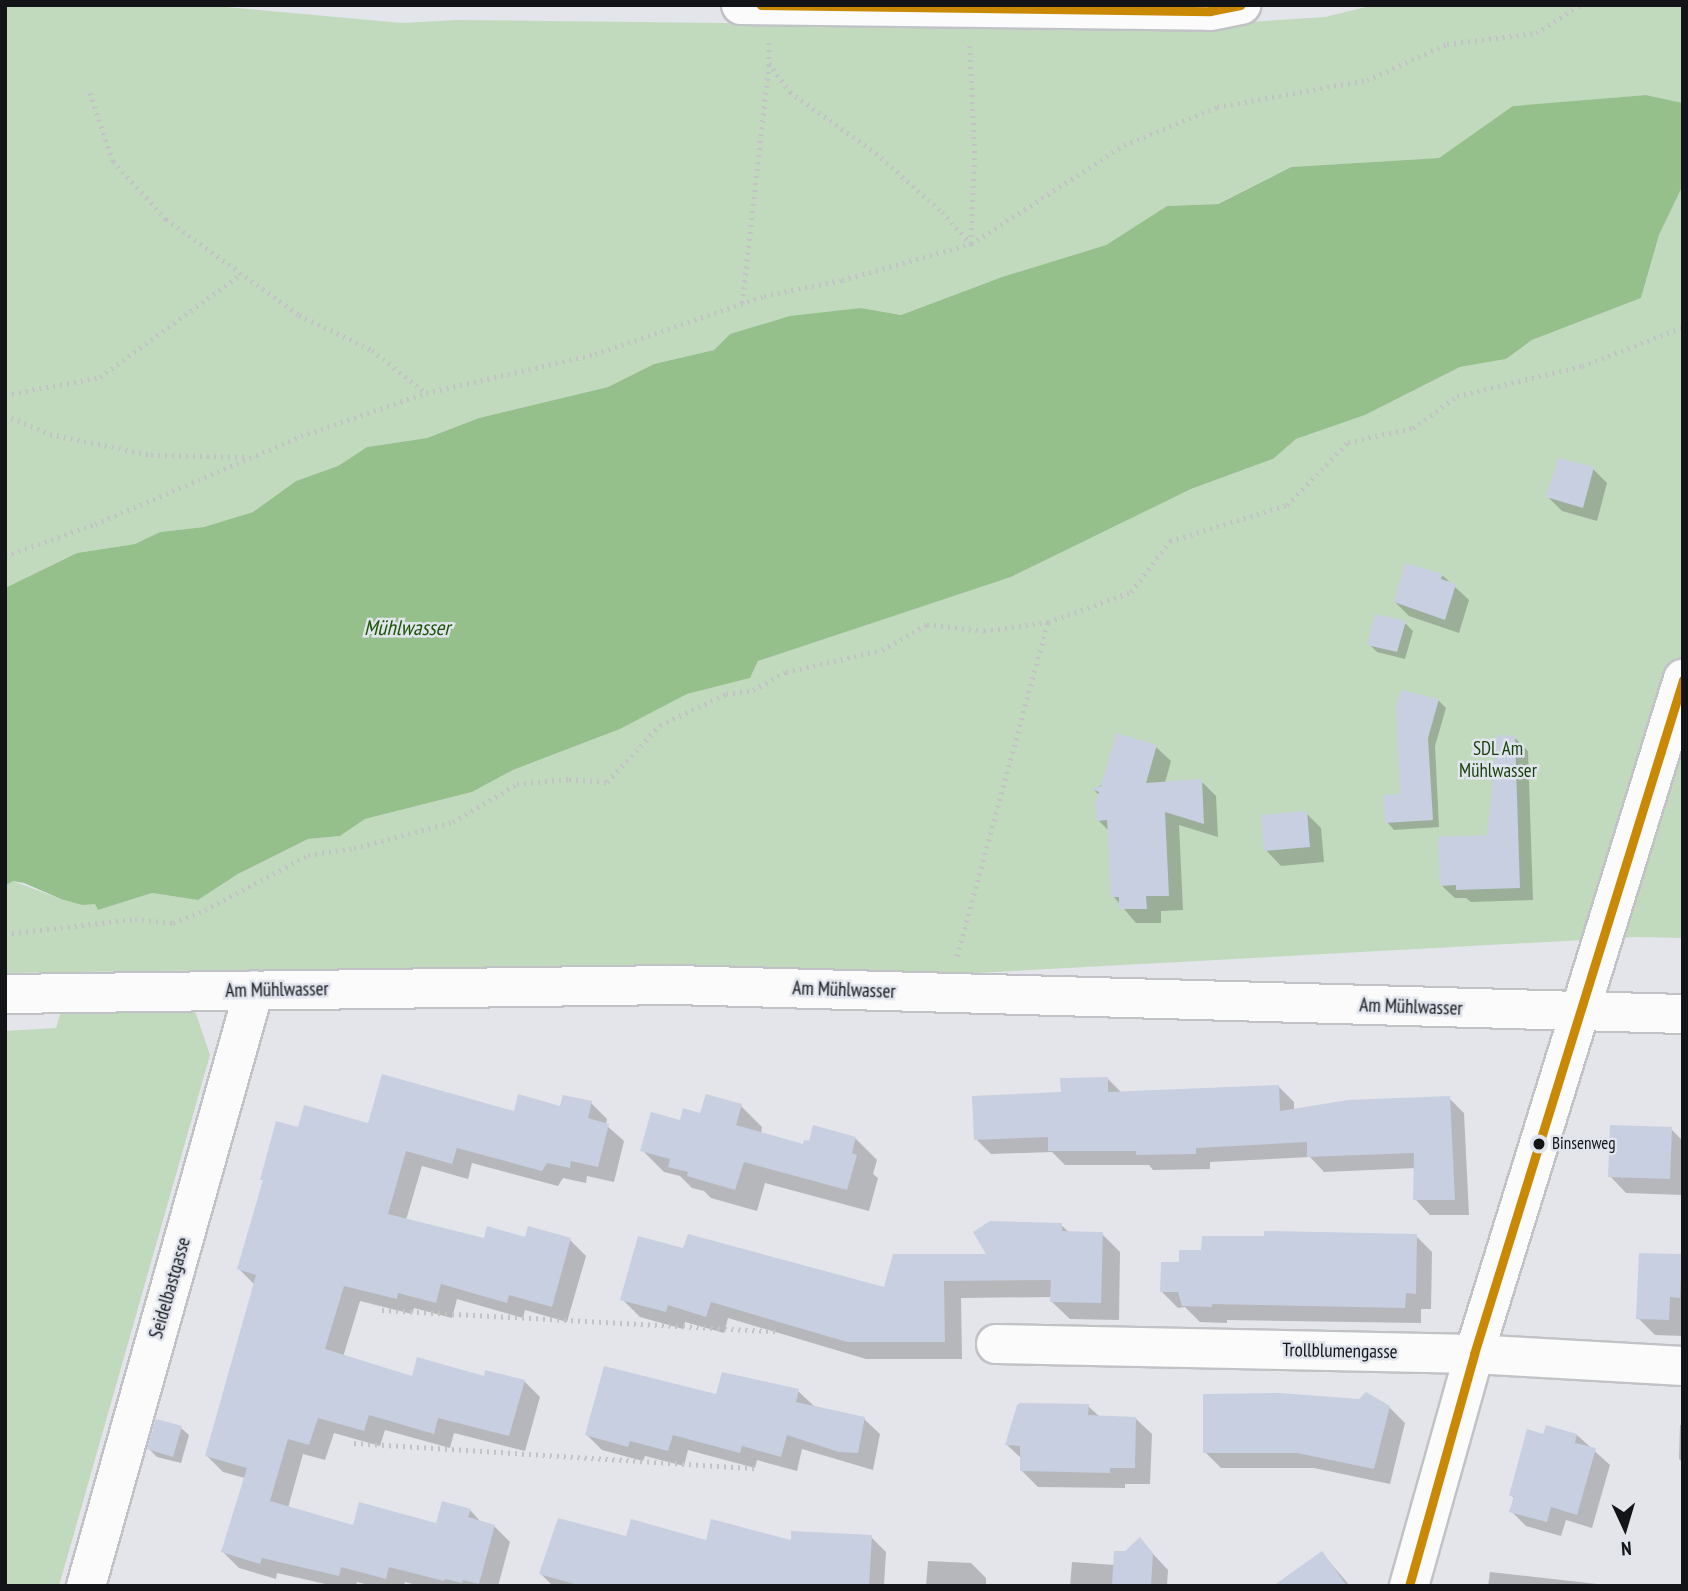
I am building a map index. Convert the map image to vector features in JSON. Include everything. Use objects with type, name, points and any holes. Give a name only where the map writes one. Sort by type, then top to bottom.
[{"type":"street","points":[[741,5],[1210,10],[1241,5]]},
{"type":"street","points":[[1409,1586],[1474,1354],[1683,679]]},
{"type":"street","name":"Am Mühlwasser","points":[[5,994],[676,985],[1683,1014]]},
{"type":"street","name":"Seidelbastgasse","points":[[86,1586],[254,990]]},
{"type":"street","name":"Trollblumengasse","points":[[996,1344],[1474,1354],[1683,1366]]},
{"type":"path","points":[[742,303],[769,63],[770,5]]},
{"type":"path","points":[[5,556],[95,523],[301,436],[426,393],[595,354],[742,303],[842,281],[971,244],[1124,145],[1217,107],[1367,80],[1447,44],[1536,33],[1580,5]]},
{"type":"path","points":[[971,244],[975,158],[969,53],[973,7]]},
{"type":"path","points":[[769,63],[790,92],[876,153],[942,212],[971,244]]},
{"type":"path","points":[[90,93],[113,161],[166,219],[299,316],[372,351],[426,393]]},
{"type":"path","points":[[5,394],[100,377],[241,274]]},
{"type":"path","points":[[5,934],[135,919],[173,923],[205,910],[308,855],[354,848],[453,822],[517,784],[569,779],[607,782],[660,725],[726,694],[753,690],[786,672],[881,650],[927,624],[984,631],[1048,622],[1131,592],[1170,541],[1287,505],[1348,442],[1413,428],[1457,396],[1582,366],[1683,327]]},
{"type":"path","points":[[5,415],[50,434],[151,455],[252,457]]},
{"type":"path","points":[[947,994],[1048,622]]},
{"type":"path","points":[[382,1310],[776,1331]]},
{"type":"path","points":[[354,1443],[754,1468]]},
{"type":"green space","points":[[5,5],[204,5],[402,23],[456,20],[1158,28],[1325,17],[1374,5],[1683,5],[1683,103],[1646,95],[1514,106],[1440,158],[1291,167],[1217,204],[1167,206],[1106,245],[1002,277],[901,315],[861,308],[730,334],[714,350],[654,364],[608,387],[479,418],[427,438],[367,447],[338,466],[296,481],[253,512],[204,527],[160,532],[135,544],[77,553],[5,588]]},
{"type":"green space","name":"SDL Am Mühlwasser","points":[[1683,185],[1683,938],[1637,937],[940,975],[233,970],[5,973],[5,886],[13,881],[61,899],[95,904],[98,910],[152,893],[198,900],[238,874],[308,839],[340,836],[365,819],[472,792],[513,770],[620,729],[687,694],[750,678],[758,661],[1011,577],[1191,489],[1273,459],[1296,439],[1365,415],[1460,367],[1506,359],[1532,340],[1641,298],[1659,235]]},
{"type":"green space","points":[[194,1008],[210,1055],[59,1586],[5,1586],[5,1031],[56,1028],[61,1011]]},
{"type":"water","name":"Mühlwasser","points":[[1646,95],[1683,103],[1683,185],[1659,235],[1641,298],[1532,340],[1506,359],[1460,367],[1365,415],[1296,439],[1273,459],[1191,489],[1011,577],[758,661],[750,678],[687,694],[620,729],[513,770],[472,792],[365,819],[340,836],[308,839],[238,874],[198,900],[152,893],[98,910],[95,904],[82,905],[61,899],[24,883],[13,881],[5,886],[5,588],[77,553],[135,544],[160,532],[204,527],[253,512],[296,481],[338,466],[367,447],[427,438],[479,418],[608,387],[654,364],[714,350],[730,334],[790,316],[861,308],[901,315],[1002,277],[1106,245],[1167,206],[1218,204],[1291,167],[1439,158],[1513,106]]},
{"type":"building","points":[[1558,458],[1594,467],[1583,508],[1546,497]]},
{"type":"building","points":[[1405,563],[1443,574],[1441,579],[1456,584],[1445,620],[1394,602]]},
{"type":"building","points":[[1375,614],[1406,621],[1397,652],[1367,645]]},
{"type":"building","points":[[1401,690],[1439,699],[1428,738],[1433,820],[1385,823],[1383,795],[1400,794],[1396,707]]},
{"type":"building","points":[[1116,733],[1157,745],[1146,783],[1202,779],[1204,824],[1165,812],[1169,896],[1146,896],[1147,909],[1119,909],[1119,897],[1111,897],[1107,820],[1097,821],[1095,804],[1099,792],[1091,789],[1101,786]]},
{"type":"building","points":[[1497,735],[1515,736],[1520,888],[1456,890],[1456,885],[1440,886],[1438,837],[1487,835]]},
{"type":"building","points":[[1307,811],[1310,847],[1264,851],[1261,815]]},
{"type":"building","points":[[382,1074],[514,1111],[518,1094],[560,1106],[563,1095],[592,1101],[588,1118],[609,1124],[598,1167],[571,1161],[570,1168],[547,1163],[542,1171],[457,1148],[452,1164],[406,1151],[388,1214],[484,1238],[487,1226],[525,1237],[528,1226],[571,1238],[552,1307],[509,1295],[507,1303],[441,1284],[436,1303],[398,1293],[397,1299],[344,1286],[325,1349],[412,1376],[417,1357],[484,1376],[485,1370],[525,1380],[509,1436],[438,1418],[434,1434],[369,1415],[364,1431],[318,1418],[309,1445],[288,1439],[270,1501],[353,1525],[359,1502],[436,1523],[442,1501],[471,1509],[468,1517],[495,1525],[479,1584],[463,1580],[462,1583],[444,1581],[389,1567],[386,1579],[341,1567],[339,1576],[262,1558],[260,1564],[221,1552],[247,1468],[205,1456],[256,1275],[237,1269],[263,1180],[260,1180],[276,1121],[298,1127],[304,1105],[368,1123]]},
{"type":"building","points":[[1108,1077],[1108,1092],[1279,1085],[1280,1111],[1348,1100],[1450,1096],[1455,1200],[1413,1200],[1414,1153],[1307,1157],[1307,1142],[1196,1148],[1196,1154],[1136,1155],[1136,1151],[1048,1151],[1048,1137],[974,1140],[972,1096],[1061,1092],[1060,1078]]},
{"type":"building","points":[[706,1094],[742,1104],[736,1125],[803,1144],[804,1140],[809,1141],[813,1125],[856,1137],[852,1153],[857,1155],[847,1190],[744,1162],[735,1190],[687,1176],[688,1172],[668,1167],[670,1159],[640,1151],[651,1112],[680,1120],[683,1108],[700,1113]]},
{"type":"building","points":[[1610,1125],[1672,1127],[1670,1179],[1608,1177]]},
{"type":"building","points":[[990,1221],[1062,1223],[1062,1231],[1103,1232],[1101,1303],[1050,1302],[1051,1280],[944,1281],[945,1342],[847,1342],[711,1302],[706,1317],[668,1305],[666,1312],[620,1300],[638,1236],[683,1248],[688,1234],[884,1287],[893,1254],[986,1254],[973,1232]]},
{"type":"building","points":[[1264,1231],[1417,1234],[1416,1294],[1406,1293],[1405,1308],[1212,1304],[1212,1307],[1182,1306],[1178,1292],[1160,1292],[1161,1262],[1179,1262],[1179,1250],[1201,1250],[1202,1236],[1264,1236]]},
{"type":"building","points":[[1639,1253],[1682,1254],[1680,1298],[1670,1297],[1669,1320],[1636,1319]]},
{"type":"building","points":[[604,1366],[716,1394],[722,1372],[799,1389],[796,1402],[865,1417],[858,1453],[839,1452],[787,1435],[781,1457],[742,1446],[740,1453],[673,1435],[668,1451],[630,1441],[628,1447],[585,1435]]},
{"type":"building","points":[[1366,1392],[1390,1406],[1374,1469],[1297,1453],[1203,1453],[1203,1394],[1279,1393],[1359,1399]]},
{"type":"building","points":[[1089,1404],[1088,1415],[1136,1417],[1135,1468],[1110,1468],[1110,1473],[1020,1471],[1020,1446],[1005,1445],[1017,1405]]},
{"type":"building","points":[[156,1419],[182,1426],[173,1457],[147,1449]]},
{"type":"building","points":[[1546,1425],[1577,1434],[1575,1443],[1596,1448],[1577,1515],[1551,1507],[1547,1522],[1509,1512],[1514,1496],[1509,1496],[1527,1429],[1543,1434]]},
{"type":"building","points":[[558,1518],[626,1536],[631,1519],[706,1540],[711,1519],[791,1540],[791,1531],[872,1535],[869,1586],[581,1586],[539,1574]]},
{"type":"building","points":[[1140,1537],[1153,1553],[1151,1586],[1112,1586],[1114,1551],[1125,1551]]},
{"type":"building","points":[[1322,1551],[1347,1586],[1273,1586]]},
{"type":"transit line","points":[[761,5],[1210,11],[1240,5]]},
{"type":"transit line","points":[[1409,1586],[1474,1354],[1683,680]]},
{"type":"place","name":"Binsenweg","points":[[1539,1144]]}]
